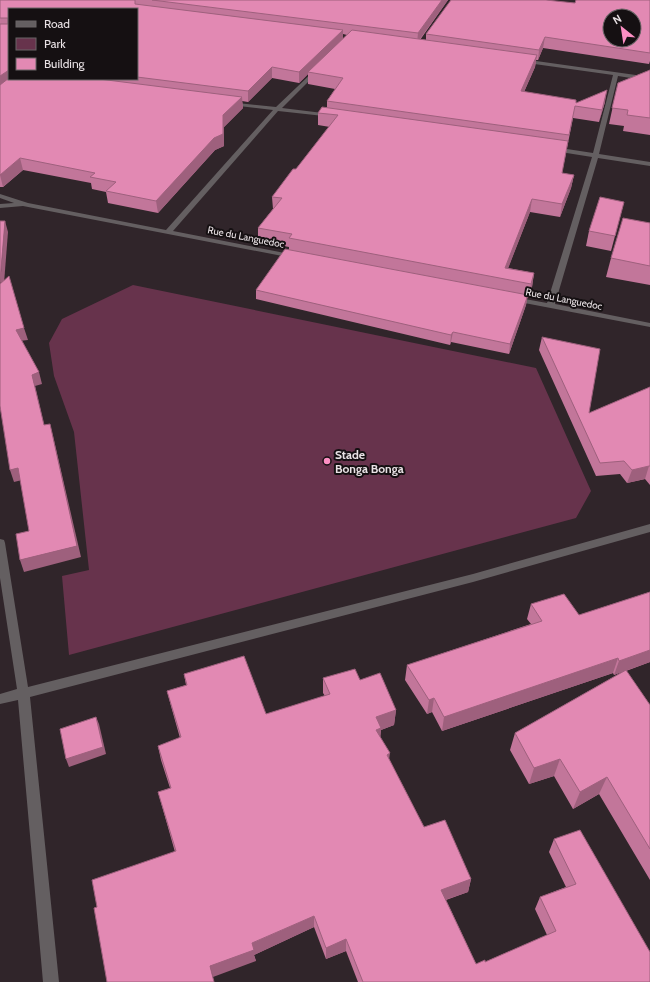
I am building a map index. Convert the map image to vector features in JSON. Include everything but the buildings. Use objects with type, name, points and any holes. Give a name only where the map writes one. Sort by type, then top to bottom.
[{"type":"street","points":[[514,60],[650,79]]},
{"type":"street","points":[[168,232],[276,108],[322,65]]},
{"type":"street","points":[[550,306],[596,155],[616,74]]},
{"type":"street","points":[[222,102],[276,108],[339,118]]},
{"type":"street","points":[[549,148],[650,164]]},
{"type":"street","points":[[0,196],[26,205]]},
{"type":"street","points":[[0,206],[26,205]]},
{"type":"street","name":"Rue du Languedoc","points":[[26,205],[301,258]]},
{"type":"street","name":"Rue du Languedoc","points":[[503,297],[650,325]]},
{"type":"street","points":[[0,699],[466,580],[650,528]]},
{"type":"street","points":[[0,543],[23,692],[51,982]]},
{"type":"green space","name":"Stade Bonga Bonga","points":[[133,285],[536,368],[591,491],[576,518],[69,655],[62,576],[89,570],[74,432],[54,376],[49,343],[62,319]]},
{"type":"place","name":"Stade Bonga Bonga","points":[[327,461]]}]
